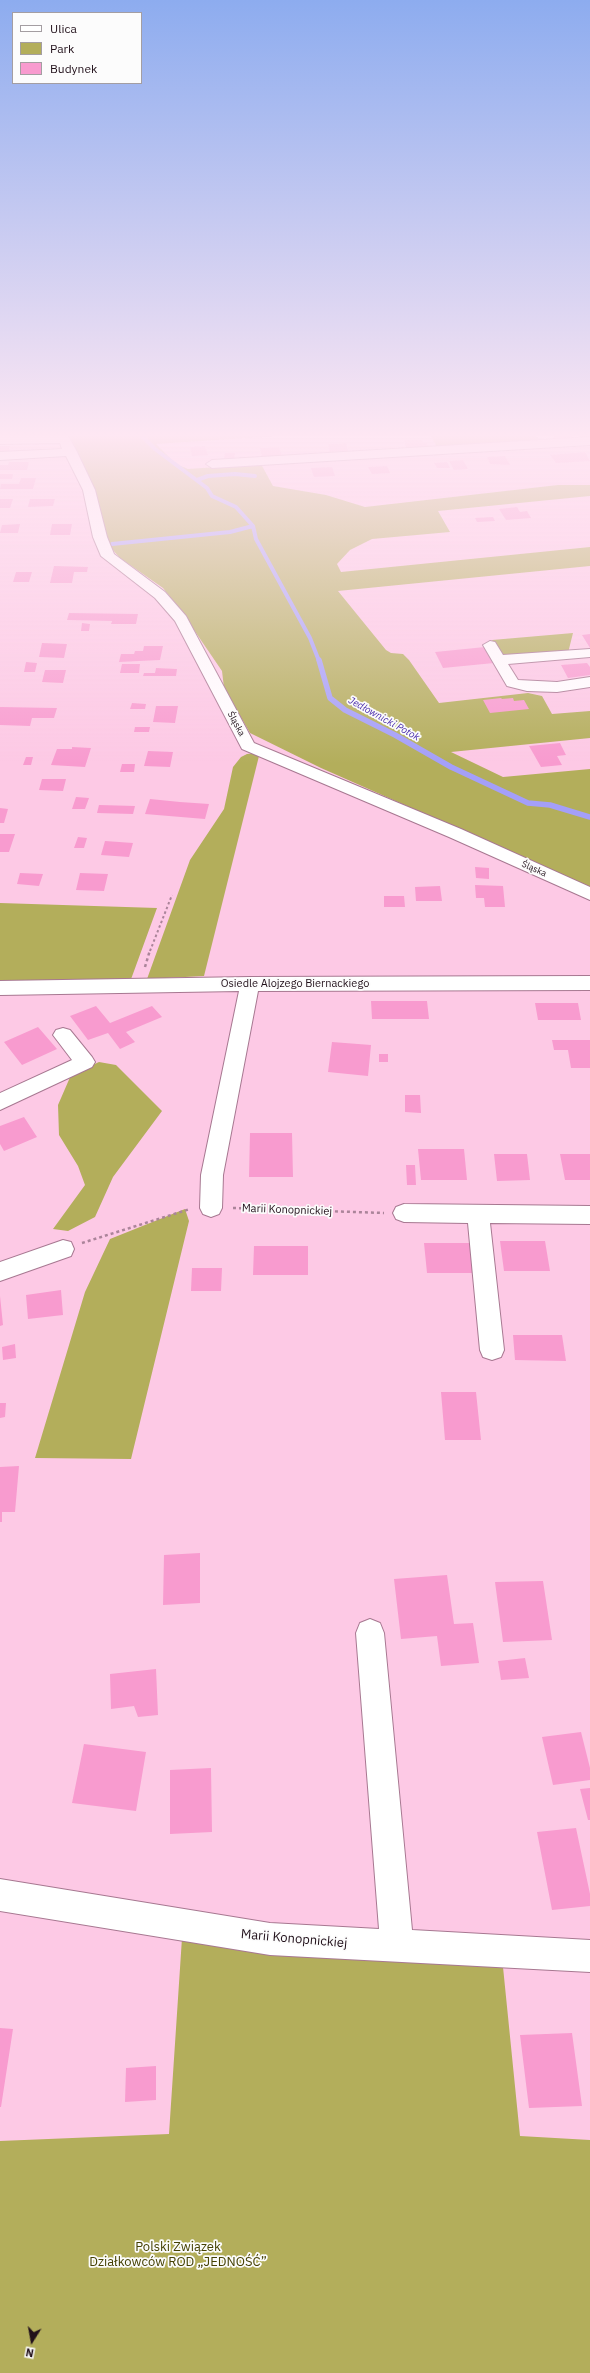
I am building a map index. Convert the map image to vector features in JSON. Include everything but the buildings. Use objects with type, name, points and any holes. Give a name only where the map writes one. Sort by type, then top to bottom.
[{"type":"street","name":"Śląska","points":[[102,543],[108,556],[160,595],[181,619],[248,746],[455,833],[590,894]]},
{"type":"street","points":[[490,645],[512,683],[528,686],[557,687],[590,682]]},
{"type":"street","points":[[499,660],[590,653]]},
{"type":"street","name":"Osiedle Alojzego Biernackiego","points":[[0,988],[250,984],[590,983]]},
{"type":"street","points":[[211,1208],[212,1175],[250,984]]},
{"type":"street","points":[[0,1102],[85,1062],[63,1035]]},
{"type":"street","points":[[404,1213],[590,1215]]},
{"type":"street","points":[[478,1214],[492,1350]]},
{"type":"street","points":[[0,1272],[63,1249]]},
{"type":"street","points":[[370,1633],[397,1946]]},
{"type":"street","name":"Marii Konopnickiej","points":[[0,1895],[270,1939],[590,1956]]},
{"type":"path","points":[[139,986],[154,938],[172,895]]},
{"type":"path","name":"Marii Konopnickiej","points":[[63,1249],[185,1210],[211,1208],[404,1213]]},
{"type":"green space","points":[[109,543],[365,543],[350,550],[337,564],[341,572],[590,547],[590,566],[338,591],[386,650],[391,653],[403,654],[409,660],[439,703],[528,693],[542,696],[552,714],[590,711],[590,738],[451,752],[503,777],[590,769],[590,887],[321,768],[250,733],[224,688],[222,671],[179,608],[163,588],[120,558],[111,548]]},
{"type":"green space","points":[[573,633],[568,653],[503,658],[492,640]]},
{"type":"green space","points":[[256,753],[259,756],[204,976],[147,979],[190,860],[224,809],[233,767],[241,757],[247,754]]},
{"type":"green space","points":[[0,903],[157,908],[130,982],[0,981]]},
{"type":"green space","points":[[99,1062],[116,1065],[162,1111],[113,1177],[95,1217],[68,1231],[53,1229],[85,1185],[78,1166],[59,1135],[58,1105],[71,1075]]},
{"type":"green space","points":[[185,1209],[189,1221],[131,1459],[35,1458],[85,1292],[110,1239]]},
{"type":"green space","name":"Polski Związek Działkowców ROD „JEDNOŚĆ”","points":[[182,1938],[236,1950],[351,1959],[503,1967],[520,2136],[590,2140],[590,2373],[0,2373],[0,2141],[169,2134]]},
{"type":"waterway","points":[[112,544],[124,543]]},
{"type":"waterway","name":"Jedłownicki Potok","points":[[258,543],[310,638],[319,661]]},
{"type":"waterway","name":"Jedłownicki Potok","points":[[319,660],[330,698],[345,710],[395,735],[451,767],[528,803],[550,805],[590,817]]}]
